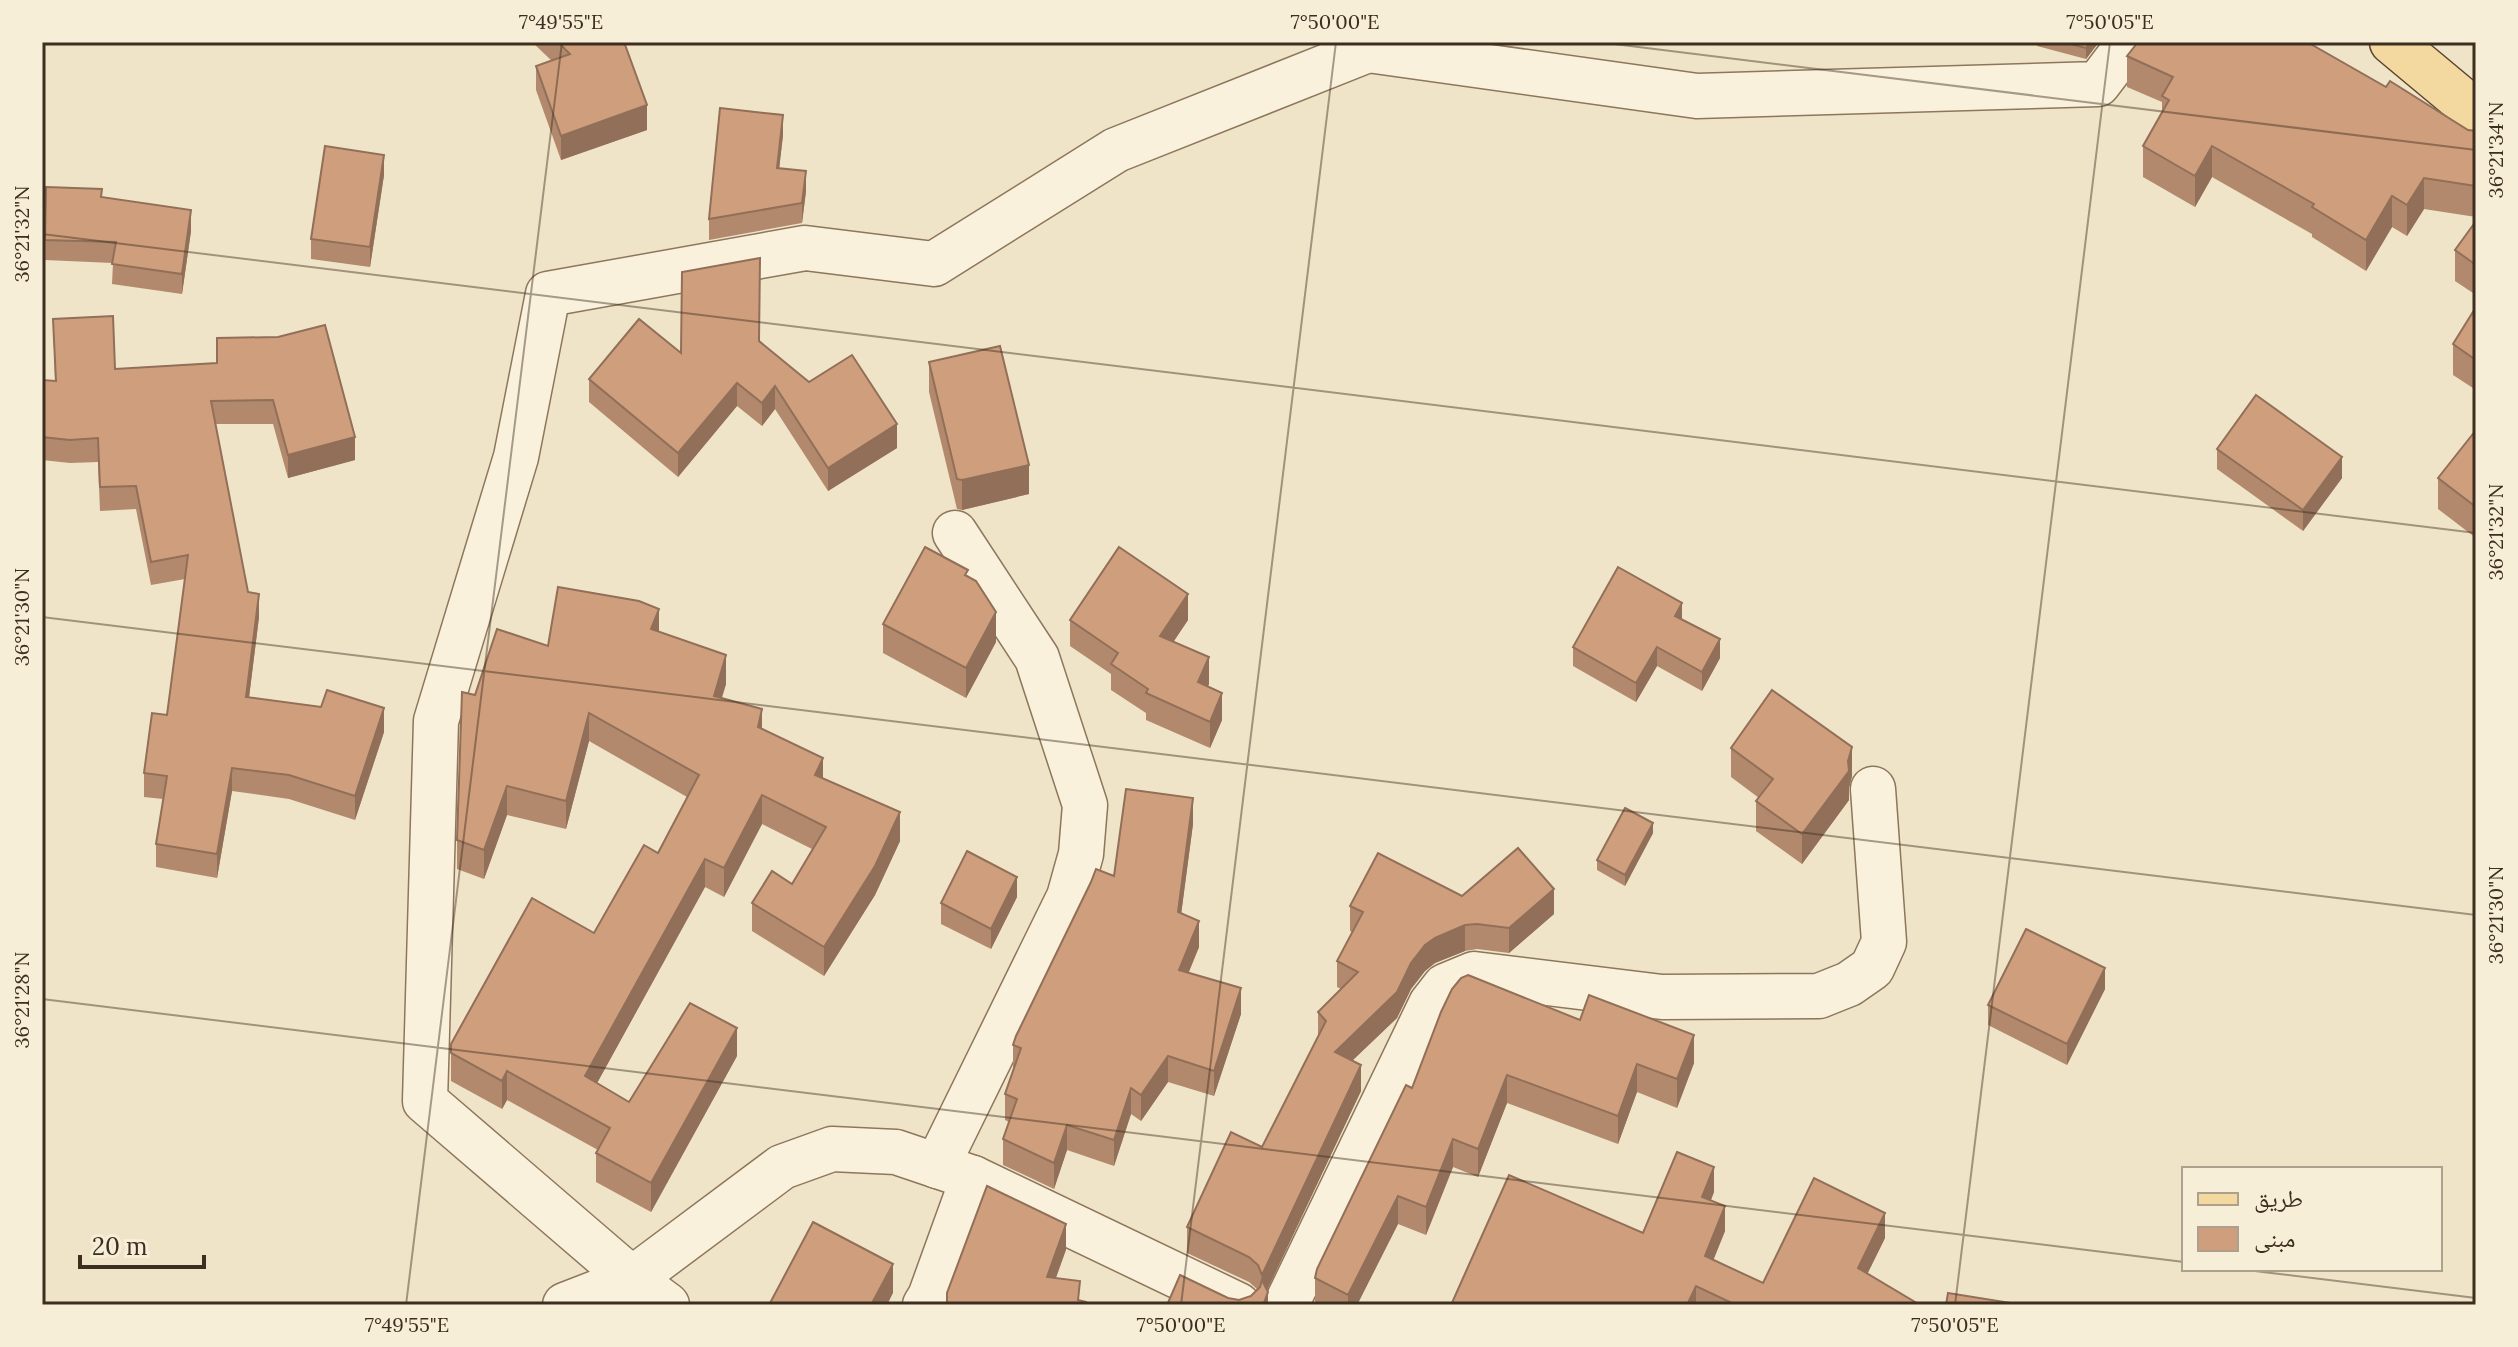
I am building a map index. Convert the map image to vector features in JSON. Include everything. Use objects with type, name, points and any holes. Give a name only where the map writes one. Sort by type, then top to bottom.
[{"type":"main road","points":[[2392,42],[2476,112]]},
{"type":"street","points":[[667,1305],[632,1279],[425,1101],[436,721],[516,457],[548,294],[805,248],[934,264],[1116,150],[1368,50],[1697,96],[2098,84],[2130,42]]},
{"type":"street","points":[[925,1305],[930,1297],[955,1172],[1069,897],[1081,854],[1085,805],[1037,658],[955,533]]},
{"type":"street","points":[[1286,1305],[1431,1004],[1445,986],[1474,974],[1662,997],[1819,996],[1849,984],[1872,968],[1884,942],[1873,789]]},
{"type":"street","points":[[565,1305],[632,1279],[782,1167],[832,1149],[896,1152],[955,1172],[1238,1305]]},
{"type":"building","points":[[558,42],[624,42],[647,105],[561,136],[536,66],[570,54]]},
{"type":"building","points":[[2062,42],[2091,42],[2086,48]]},
{"type":"building","points":[[2138,42],[2307,42],[2386,87],[2390,81],[2468,130],[2476,131],[2476,186],[2424,178],[2407,205],[2392,196],[2366,240],[2312,207],[2314,204],[2212,146],[2195,176],[2143,146],[2169,100],[2162,96],[2173,77],[2127,56]]},
{"type":"building","points":[[720,108],[783,115],[777,168],[806,171],[802,203],[709,219]]},
{"type":"building","points":[[325,146],[384,155],[370,247],[311,239]]},
{"type":"building","points":[[46,187],[102,189],[101,197],[191,210],[182,274],[112,264],[116,242],[45,240]]},
{"type":"building","points":[[2476,221],[2476,265],[2455,250]]},
{"type":"building","points":[[760,258],[759,341],[809,382],[852,355],[897,424],[828,468],[775,386],[762,403],[737,383],[678,453],[589,379],[639,319],[681,353],[682,272]]},
{"type":"building","points":[[2476,307],[2476,360],[2453,344]]},
{"type":"building","points":[[113,316],[115,369],[217,363],[217,338],[278,337],[325,325],[355,437],[288,455],[273,400],[211,401],[248,592],[259,594],[246,697],[321,707],[327,690],[384,708],[355,796],[289,775],[232,768],[217,854],[156,844],[167,776],[144,773],[152,713],[167,715],[188,555],[151,562],[136,486],[100,487],[98,438],[70,440],[42,437],[42,380],[56,381],[53,319]]},
{"type":"building","points":[[1000,346],[1029,465],[957,479],[929,362]]},
{"type":"building","points":[[2256,395],[2342,457],[2303,510],[2217,449]]},
{"type":"building","points":[[2476,430],[2476,507],[2438,478]]},
{"type":"building","points":[[925,547],[968,570],[965,575],[976,581],[996,612],[966,668],[883,624]]},
{"type":"building","points":[[1119,547],[1188,594],[1160,636],[1209,657],[1198,682],[1222,693],[1210,722],[1146,693],[1148,689],[1111,664],[1118,653],[1070,620]]},
{"type":"building","points":[[1618,567],[1682,603],[1675,616],[1720,639],[1702,672],[1657,647],[1636,683],[1573,647]]},
{"type":"building","points":[[558,587],[639,601],[659,609],[651,629],[726,655],[714,696],[762,709],[758,727],[823,758],[815,775],[900,812],[875,866],[824,947],[752,903],[772,871],[792,884],[826,827],[762,795],[724,868],[705,859],[585,1076],[629,1102],[690,1003],[737,1028],[651,1183],[596,1153],[610,1128],[507,1071],[502,1081],[451,1053],[451,1044],[532,898],[594,933],[644,845],[658,853],[699,775],[589,713],[566,801],[507,786],[484,850],[457,840],[462,692],[475,695],[497,629],[548,646]]},
{"type":"building","points":[[1772,690],[1852,747],[1849,771],[1802,834],[1756,801],[1773,779],[1731,748]]},
{"type":"building","points":[[1126,789],[1193,798],[1178,912],[1199,921],[1179,970],[1241,988],[1214,1071],[1168,1056],[1141,1095],[1131,1088],[1114,1140],[1067,1125],[1054,1163],[1003,1139],[1017,1099],[1005,1094],[1021,1048],[1013,1045],[1096,869],[1114,876]]},
{"type":"building","points":[[1625,808],[1653,823],[1625,875],[1597,860]]},
{"type":"building","points":[[1518,848],[1554,889],[1509,928],[1465,925],[1425,945],[1411,963],[1397,992],[1335,1052],[1361,1065],[1262,1275],[1258,1265],[1249,1257],[1187,1227],[1231,1132],[1262,1147],[1326,1021],[1318,1012],[1358,972],[1337,961],[1363,912],[1350,906],[1378,853],[1462,896]]},
{"type":"building","points":[[967,851],[1017,877],[991,929],[941,903]]},
{"type":"building","points":[[2026,929],[2105,968],[2067,1044],[1988,1005]]},
{"type":"building","points":[[1468,975],[1580,1020],[1589,995],[1694,1035],[1677,1079],[1637,1064],[1618,1116],[1507,1075],[1478,1149],[1453,1139],[1426,1207],[1398,1196],[1348,1295],[1315,1278],[1317,1269],[1406,1085],[1412,1088],[1452,989]]},
{"type":"building","points":[[1677,1152],[1714,1167],[1702,1197],[1725,1206],[1705,1256],[1763,1283],[1814,1178],[1885,1213],[1858,1268],[1920,1305],[1736,1305],[1696,1286],[1687,1305],[1451,1305],[1509,1175],[1643,1233]]},
{"type":"building","points":[[987,1186],[1066,1224],[1047,1277],[1080,1281],[1078,1300],[1086,1302],[1085,1305],[947,1305],[947,1293]]},
{"type":"building","points":[[813,1222],[893,1264],[871,1305],[769,1305]]},
{"type":"building","points":[[1180,1275],[1228,1298],[1239,1300],[1251,1296],[1262,1280],[1268,1292],[1263,1305],[1167,1305]]},
{"type":"building","points":[[1948,1293],[2011,1303],[2011,1305],[1946,1305]]}]
